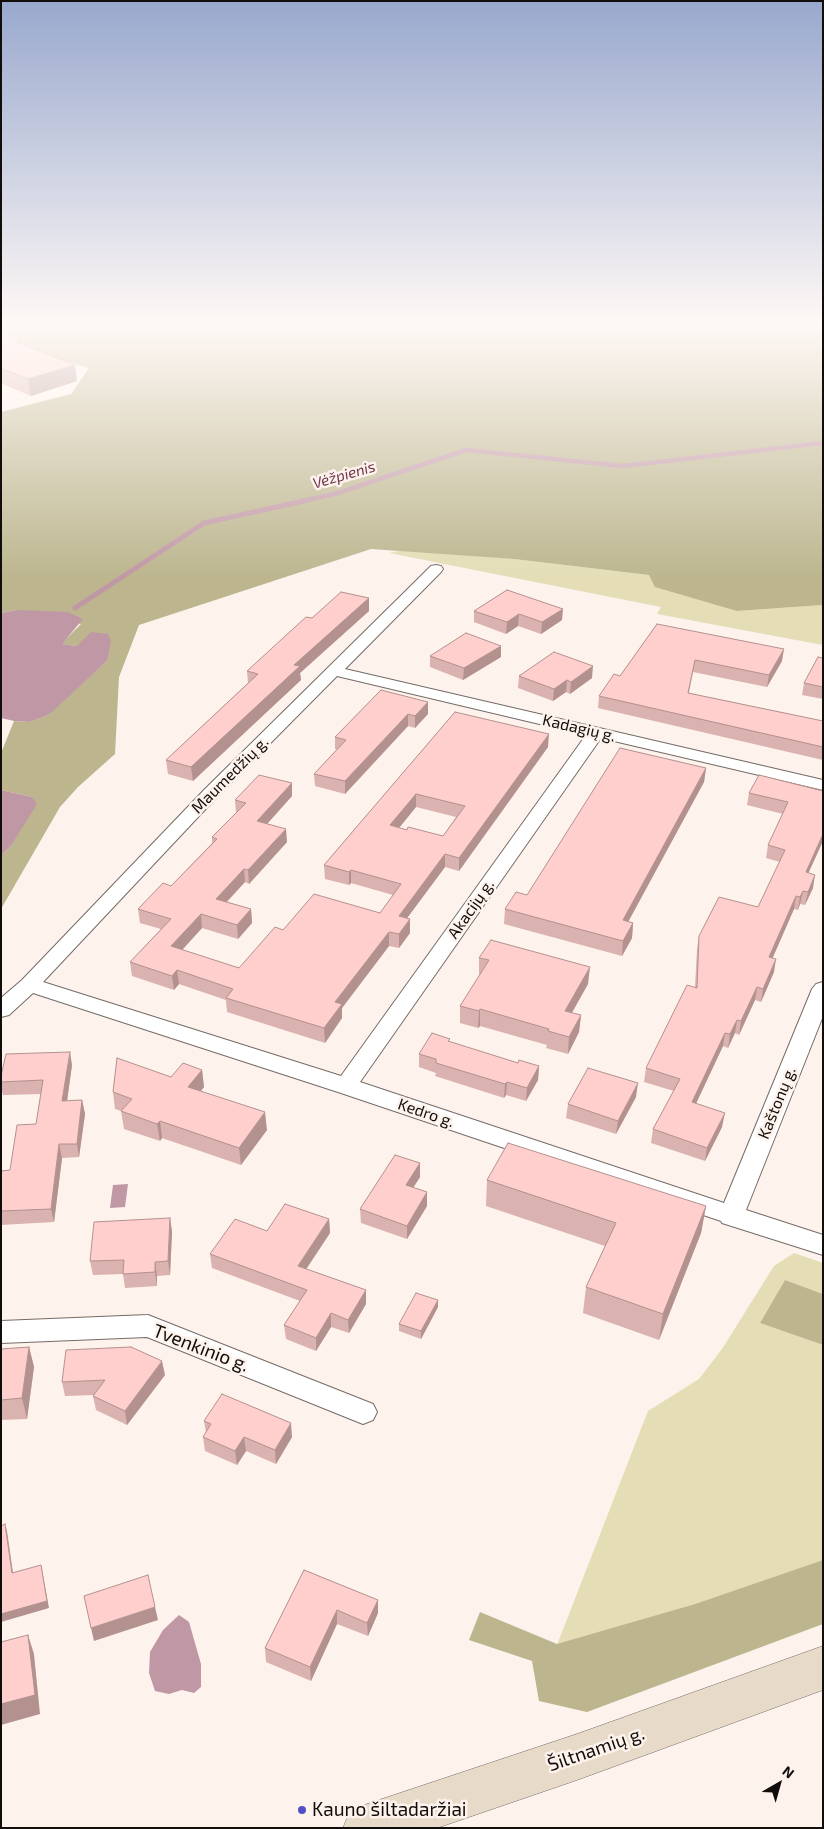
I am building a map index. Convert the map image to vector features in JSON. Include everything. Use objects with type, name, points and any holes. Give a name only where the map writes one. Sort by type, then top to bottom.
[{"type":"main road","name":"Šiltnamių g.","points":[[367,1828],[577,1757],[823,1668]]},
{"type":"street","name":"Maumedžių g.","points":[[29,985],[210,794],[436,569]]},
{"type":"street","name":"Kadagių g.","points":[[335,671],[823,785]]},
{"type":"street","name":"Akacijų g.","points":[[346,1086],[596,732]]},
{"type":"street","points":[[1,1010],[29,985]]},
{"type":"street","name":"Kedro g.","points":[[29,985],[346,1086],[731,1216],[823,1245]]},
{"type":"street","name":"Kaštonų g.","points":[[731,1216],[823,989]]},
{"type":"street","name":"Tvenkinio g.","points":[[1,1332],[148,1326],[363,1412]]},
{"type":"shaded area","points":[[11,409],[823,409],[823,605],[737,611],[655,587],[649,575],[514,559],[371,549],[139,625],[119,677],[115,754],[78,787],[60,807],[1,909],[1,855],[10,847],[32,797],[1,790],[1,753],[14,721],[30,722],[46,716],[107,661],[77,646],[61,644],[81,624],[16,610],[1,613],[1,412]]},
{"type":"shaded area","points":[[404,550],[514,559],[649,575],[737,611],[823,605],[823,645],[657,614],[661,607],[389,553]]},
{"type":"shaded area","points":[[16,610],[68,612],[83,619],[62,644],[77,646],[91,632],[108,634],[111,641],[107,661],[54,710],[46,716],[30,722],[1,718],[1,613]]},
{"type":"shaded area","points":[[1,790],[32,797],[37,804],[10,847],[1,855]]},
{"type":"shaded area","points":[[128,1184],[125,1207],[110,1208],[113,1185]]},
{"type":"shaded area","points":[[794,1253],[823,1263],[823,1294],[785,1280],[760,1323],[823,1345],[823,1560],[695,1604],[557,1645],[648,1411],[699,1379],[722,1349],[774,1266]]},
{"type":"shaded area","points":[[785,1280],[823,1294],[823,1345],[760,1323]]},
{"type":"shaded area","points":[[823,1560],[823,1624],[587,1712],[539,1701],[532,1661],[469,1640],[480,1612],[557,1644],[695,1604]]},
{"type":"shaded area","points":[[179,1615],[189,1622],[201,1664],[201,1687],[194,1693],[182,1690],[169,1694],[155,1691],[149,1673],[150,1652],[163,1630]]},
{"type":"building","points":[[507,590],[563,609],[542,622],[519,614],[507,622],[474,611]]},
{"type":"building","points":[[341,592],[369,598],[294,665],[300,666],[191,767],[166,760],[258,674],[247,671],[306,617],[312,618]]},
{"type":"building","points":[[657,624],[784,649],[769,675],[695,660],[688,693],[823,721],[823,747],[599,696],[614,674],[620,676]]},
{"type":"building","points":[[466,633],[501,646],[464,668],[430,656]]},
{"type":"building","points":[[554,652],[593,666],[571,682],[567,680],[554,689],[519,676]]},
{"type":"building","points":[[818,657],[823,658],[823,687],[804,683]]},
{"type":"building","points":[[381,690],[428,702],[415,716],[408,714],[345,781],[314,774],[346,740],[335,737]]},
{"type":"building","points":[[455,712],[549,734],[459,858],[445,854],[399,916],[410,919],[399,934],[389,932],[335,1002],[342,1004],[324,1028],[226,998],[233,989],[177,970],[172,976],[130,962],[171,919],[138,909],[163,883],[171,886],[217,839],[212,837],[246,803],[235,800],[259,775],[292,783],[257,821],[286,829],[248,870],[244,869],[216,899],[251,909],[237,925],[201,914],[171,946],[239,968],[275,927],[283,930],[314,894],[380,913],[401,884],[351,870],[349,872],[324,865]],"holes":[[[416,794],[465,806],[443,836],[408,827],[407,830],[390,825]]]},
{"type":"building","points":[[620,748],[706,768],[623,920],[633,923],[623,941],[505,909],[516,892],[527,895]]},
{"type":"building","points":[[759,775],[823,791],[823,834],[806,872],[815,875],[808,892],[803,891],[800,897],[796,896],[769,957],[776,959],[763,989],[757,987],[741,1021],[737,1020],[730,1034],[725,1033],[692,1102],[725,1113],[707,1148],[653,1129],[680,1079],[646,1068],[687,985],[697,988],[699,936],[719,897],[758,907],[785,850],[768,845],[788,802],[749,793]]},
{"type":"building","points":[[491,940],[590,967],[565,1011],[581,1015],[569,1037],[548,1031],[549,1029],[480,1009],[479,1011],[460,1006],[489,960],[479,958]]},
{"type":"building","points":[[432,1033],[450,1039],[448,1041],[518,1063],[519,1060],[539,1066],[527,1088],[507,1082],[505,1084],[436,1063],[436,1059],[419,1054]]},
{"type":"building","points":[[70,1052],[62,1101],[82,1100],[77,1144],[59,1144],[51,1209],[1,1211],[1,1171],[10,1170],[17,1125],[36,1124],[43,1080],[1,1082],[6,1054]]},
{"type":"building","points":[[117,1058],[171,1077],[183,1063],[202,1070],[188,1087],[265,1112],[239,1148],[160,1121],[157,1124],[121,1111],[132,1099],[113,1092]]},
{"type":"building","points":[[588,1068],[638,1083],[618,1121],[568,1104]]},
{"type":"building","points":[[508,1143],[706,1206],[663,1314],[586,1287],[616,1223],[487,1180]]},
{"type":"building","points":[[395,1155],[420,1163],[406,1185],[427,1192],[407,1226],[360,1209]]},
{"type":"building","points":[[285,1204],[329,1219],[298,1266],[366,1290],[348,1320],[331,1313],[316,1338],[284,1325],[307,1290],[210,1254],[235,1219],[267,1231]]},
{"type":"building","points":[[170,1218],[168,1261],[155,1262],[155,1272],[123,1274],[124,1260],[90,1261],[94,1222]]},
{"type":"building","points":[[416,1293],[438,1300],[421,1331],[399,1324]]},
{"type":"building","points":[[29,1347],[22,1398],[1,1400],[1,1349]]},
{"type":"building","points":[[131,1347],[162,1361],[125,1411],[93,1396],[105,1380],[62,1382],[66,1350]]},
{"type":"building","points":[[222,1394],[291,1423],[275,1450],[244,1437],[235,1451],[203,1437],[211,1424],[204,1421]]},
{"type":"building","points":[[5,1524],[12,1573],[41,1565],[47,1601],[1,1614],[1,1526]]},
{"type":"building","points":[[304,1570],[378,1600],[367,1623],[337,1610],[310,1667],[265,1648]]},
{"type":"building","points":[[148,1575],[155,1607],[91,1628],[84,1596]]},
{"type":"building","points":[[28,1635],[35,1695],[1,1704],[1,1642]]},
{"type":"waterway","name":"Vėžpienis","points":[[298,502],[338,493],[466,450],[623,466],[823,443]]},
{"type":"waterway","name":"Vėžpienis","points":[[75,608],[204,523],[304,501]]},
{"type":"place","name":"Kauno šiltadaržiai","points":[[302,1810]]}]
